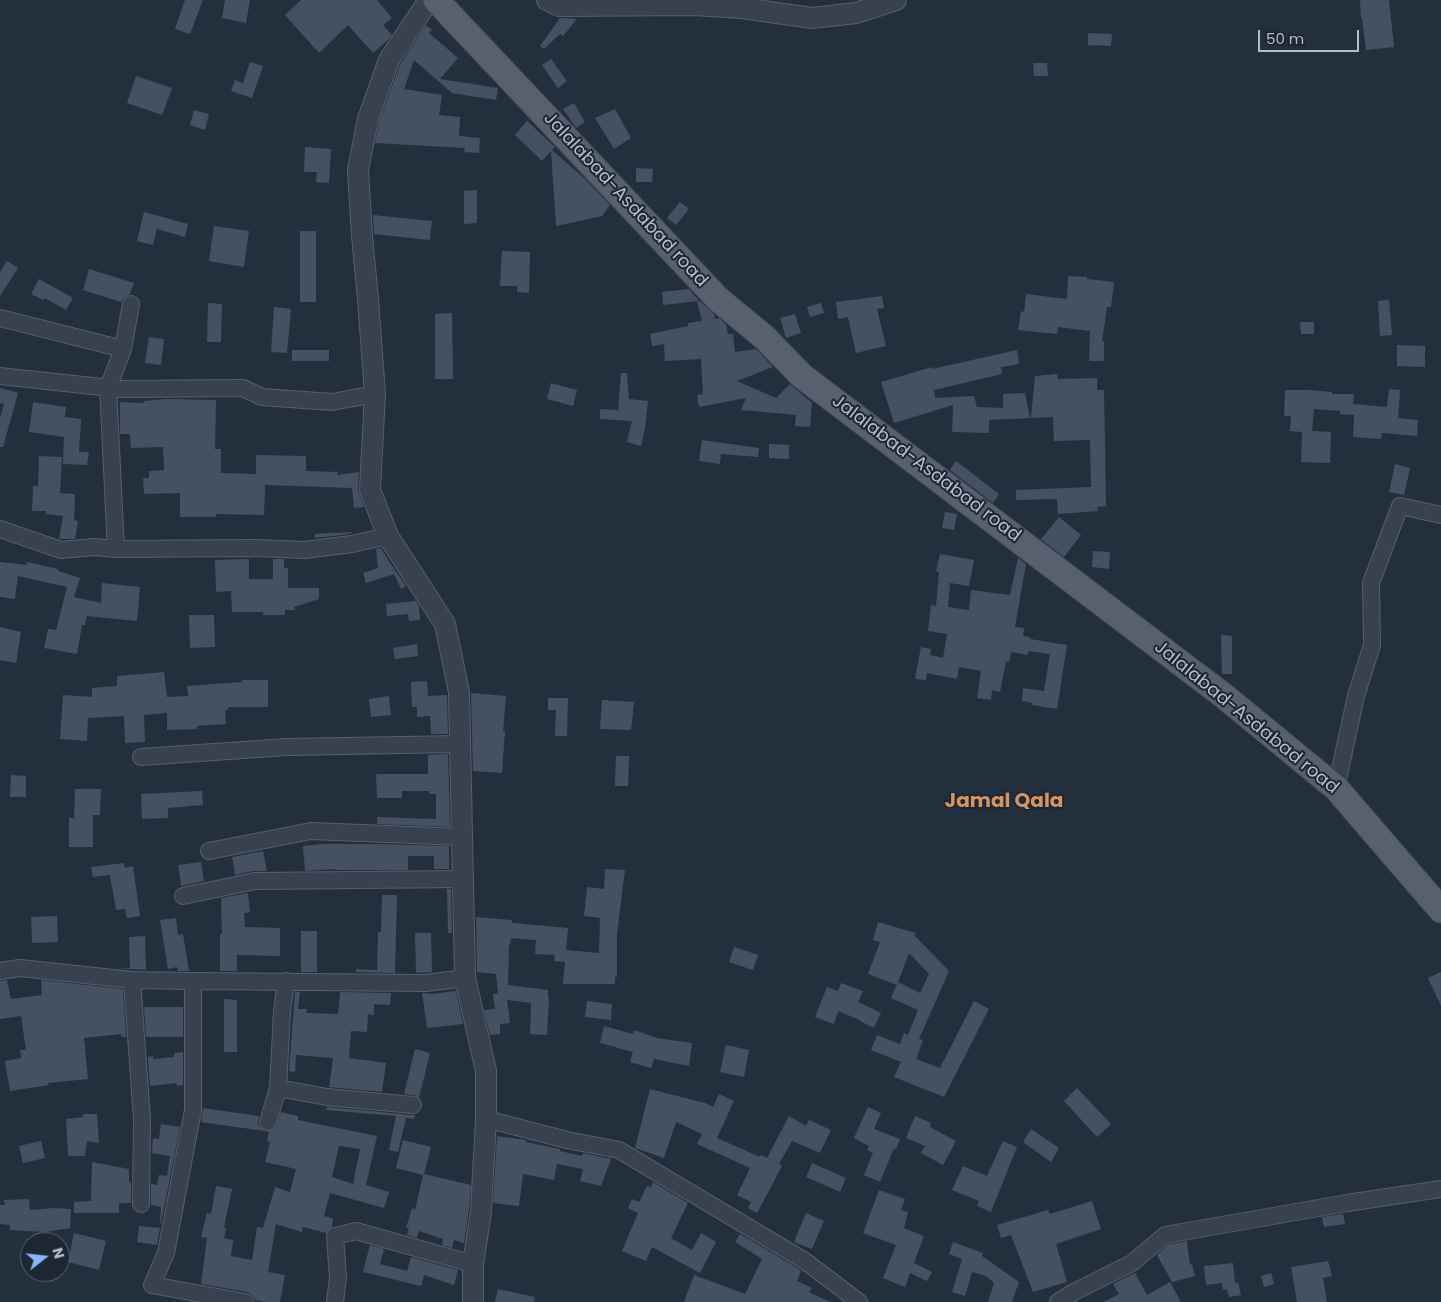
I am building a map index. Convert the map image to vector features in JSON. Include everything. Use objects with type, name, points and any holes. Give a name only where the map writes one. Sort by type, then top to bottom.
[{"type":"main road","name":"Jalalabad-Asdabad road","points":[[442,3],[718,299],[764,337],[802,376],[1224,696],[1336,788],[1441,910]]},
{"type":"street","points":[[547,0],[559,6],[694,5],[742,8],[812,18],[856,13],[896,0]]},
{"type":"street","points":[[442,3],[389,60],[368,119],[358,170],[375,394],[370,490],[388,536],[445,624],[459,692],[465,978],[486,1072],[486,1120],[481,1211],[473,1264],[473,1302]]},
{"type":"street","points":[[116,549],[108,388],[124,349],[131,304]]},
{"type":"street","points":[[0,318],[124,349]]},
{"type":"street","points":[[0,376],[120,389],[243,388],[262,397],[332,402],[375,394]]},
{"type":"street","points":[[1336,788],[1356,696],[1372,645],[1371,582],[1400,506],[1441,516]]},
{"type":"street","points":[[0,529],[61,550],[95,547],[116,549],[257,548],[304,550],[352,544],[388,536]]},
{"type":"street","points":[[141,757],[287,747],[460,744]]},
{"type":"street","points":[[209,851],[323,830],[462,837]]},
{"type":"street","points":[[183,896],[255,881],[463,879]]},
{"type":"street","points":[[0,971],[20,968],[132,980],[193,981],[426,983],[465,978]]},
{"type":"street","points":[[132,980],[142,1119],[141,1204]]},
{"type":"street","points":[[193,981],[193,1110],[166,1253],[152,1285],[245,1302]]},
{"type":"street","points":[[268,1122],[278,1088],[282,1012],[286,981]]},
{"type":"street","points":[[278,1088],[327,1097],[413,1105]]},
{"type":"street","points":[[486,1120],[567,1140],[619,1150],[805,1261],[859,1302]]},
{"type":"street","points":[[1058,1302],[1132,1263],[1165,1235],[1347,1203],[1441,1189]]},
{"type":"street","points":[[335,1302],[338,1278],[335,1236],[339,1234],[356,1231],[473,1264]]},
{"type":"building","points":[[185,0],[203,0],[190,34],[175,29]]},
{"type":"building","points":[[225,0],[250,0],[246,23],[222,18]]},
{"type":"building","points":[[301,0],[377,0],[392,18],[383,25],[392,35],[373,53],[348,25],[319,53],[285,15]]},
{"type":"building","points":[[1360,0],[1389,0],[1394,47],[1366,50]]},
{"type":"building","points":[[560,18],[577,19],[563,36],[560,34],[544,49],[540,46]]},
{"type":"building","points":[[426,25],[432,30],[429,33],[458,58],[440,79],[498,88],[496,100],[452,93],[414,60],[404,89],[442,95],[439,115],[460,117],[459,136],[480,138],[479,153],[464,152],[465,148],[375,143],[379,122],[400,65]]},
{"type":"building","points":[[1088,33],[1112,34],[1111,46],[1088,45]]},
{"type":"building","points":[[551,59],[567,81],[558,88],[542,65]]},
{"type":"building","points":[[250,62],[263,66],[252,98],[231,91],[235,80],[243,83]]},
{"type":"building","points":[[1033,63],[1047,63],[1048,76],[1034,76]]},
{"type":"building","points":[[136,76],[172,88],[162,115],[127,103]]},
{"type":"building","points":[[574,103],[585,122],[576,128],[563,109]]},
{"type":"building","points":[[615,109],[631,138],[614,149],[595,118]]},
{"type":"building","points":[[194,110],[209,114],[205,130],[190,125]]},
{"type":"building","points":[[527,121],[555,147],[552,150],[584,178],[610,205],[602,216],[556,226],[551,151],[542,161],[515,135]]},
{"type":"building","points":[[305,147],[331,149],[329,183],[316,182],[317,172],[304,172]]},
{"type":"building","points":[[636,168],[653,169],[652,182],[636,182]]},
{"type":"building","points":[[477,190],[477,223],[464,224],[464,191]]},
{"type":"building","points":[[680,202],[689,209],[676,225],[667,218]]},
{"type":"building","points":[[144,212],[188,224],[185,237],[157,229],[153,245],[137,241]]},
{"type":"building","points":[[373,215],[432,221],[430,240],[374,234]]},
{"type":"building","points":[[214,226],[249,231],[244,267],[209,261]]},
{"type":"building","points":[[300,231],[316,231],[316,302],[300,302]]},
{"type":"building","points":[[502,251],[530,252],[529,293],[517,292],[517,286],[500,286]]},
{"type":"building","points":[[7,261],[18,268],[0,296],[0,272]]},
{"type":"building","points":[[89,269],[134,283],[130,294],[124,297],[121,302],[83,290]]},
{"type":"building","points":[[1068,276],[1114,282],[1111,307],[1107,307],[1102,341],[1104,341],[1104,361],[1089,361],[1090,331],[1058,327],[1057,334],[1018,330],[1021,311],[1024,312],[1026,294],[1067,299]]},
{"type":"building","points":[[39,279],[73,298],[66,310],[45,298],[43,300],[31,294]]},
{"type":"building","points":[[689,289],[699,301],[663,305],[662,292]]},
{"type":"building","points":[[882,296],[884,308],[877,309],[886,346],[856,353],[848,317],[838,319],[836,302]]},
{"type":"building","points":[[1389,300],[1392,335],[1380,336],[1378,301]]},
{"type":"building","points":[[700,301],[714,314],[715,319],[719,318],[726,324],[728,334],[733,334],[735,352],[756,349],[773,367],[737,381],[776,398],[790,384],[812,403],[810,427],[795,426],[796,415],[741,410],[746,398],[699,407],[697,395],[703,394],[701,359],[665,361],[664,344],[652,346],[650,334],[702,321],[697,302]]},
{"type":"building","points":[[208,303],[222,304],[221,342],[207,342]]},
{"type":"building","points":[[821,303],[824,313],[810,317],[807,307]]},
{"type":"building","points":[[274,307],[291,309],[287,353],[271,352]]},
{"type":"building","points":[[452,313],[453,379],[435,379],[435,314]]},
{"type":"building","points":[[795,314],[801,333],[786,338],[780,318]]},
{"type":"building","points":[[1300,322],[1314,322],[1314,334],[1301,334]]},
{"type":"building","points":[[149,337],[164,339],[161,365],[145,363]]},
{"type":"building","points":[[1397,345],[1425,346],[1425,367],[1397,366]]},
{"type":"building","points":[[292,350],[329,350],[329,361],[292,361]]},
{"type":"building","points":[[1017,350],[1019,364],[1001,367],[1002,374],[934,390],[935,398],[974,396],[977,407],[1003,408],[1003,394],[1025,393],[1030,418],[989,420],[989,433],[952,432],[953,405],[894,423],[881,382],[932,367],[932,369]]},
{"type":"building","points":[[621,373],[627,373],[629,399],[648,401],[641,446],[627,442],[632,421],[600,419],[600,409],[618,410]]},
{"type":"building","points":[[1057,374],[1058,379],[1097,378],[1097,390],[1104,390],[1106,506],[1097,507],[1098,511],[1058,514],[1057,499],[1016,500],[1016,490],[1091,487],[1090,440],[1054,441],[1053,417],[1031,418],[1035,376]]},
{"type":"building","points":[[551,383],[577,390],[573,406],[547,399]]},
{"type":"building","points":[[0,388],[18,393],[3,447],[0,447],[0,418],[4,404],[0,403]]},
{"type":"building","points":[[1389,389],[1400,390],[1398,418],[1418,420],[1417,436],[1382,433],[1381,439],[1353,437],[1354,415],[1340,414],[1340,411],[1314,409],[1312,431],[1331,432],[1330,463],[1301,462],[1302,432],[1290,431],[1291,416],[1284,416],[1285,390],[1354,394],[1353,404],[1387,407]]},
{"type":"building","points":[[167,399],[216,400],[215,449],[221,449],[221,473],[256,474],[256,455],[306,456],[306,471],[338,472],[337,475],[359,472],[358,490],[364,507],[354,508],[352,488],[265,485],[264,515],[216,514],[216,517],[180,517],[180,493],[144,494],[143,478],[149,478],[149,471],[164,470],[163,447],[131,448],[130,434],[120,434],[120,402],[144,403],[144,401]]},
{"type":"building","points":[[33,402],[66,407],[65,417],[81,419],[79,452],[89,452],[87,465],[63,464],[64,437],[29,432]]},
{"type":"building","points":[[702,440],[759,448],[758,457],[721,454],[720,464],[699,461]]},
{"type":"building","points":[[769,444],[789,445],[789,459],[769,458]]},
{"type":"building","points":[[39,456],[62,457],[60,493],[75,494],[74,520],[78,521],[75,539],[59,539],[63,516],[46,514],[46,511],[32,511],[33,486],[38,486]]},
{"type":"building","points":[[956,461],[999,494],[993,503],[950,470]]},
{"type":"building","points":[[1395,464],[1410,468],[1404,495],[1389,492]]},
{"type":"building","points":[[945,512],[957,514],[954,530],[942,528]]},
{"type":"building","points":[[1059,517],[1081,535],[1064,557],[1041,539]]},
{"type":"building","points":[[353,532],[350,534],[315,538],[315,534]]},
{"type":"building","points":[[381,548],[406,586],[401,589],[394,574],[366,583],[363,573],[378,568],[376,549]]},
{"type":"building","points":[[1093,551],[1110,552],[1109,569],[1092,567]]},
{"type":"building","points":[[940,554],[974,560],[969,586],[950,583],[948,607],[969,610],[971,590],[1010,595],[1018,558],[1026,564],[1015,627],[1024,628],[1023,636],[1030,637],[1030,639],[1067,645],[1057,709],[1032,705],[1033,703],[1022,701],[1023,688],[1044,691],[1050,654],[1028,651],[1028,655],[1011,652],[1009,662],[1006,661],[1000,692],[992,690],[991,700],[977,698],[981,671],[959,667],[957,679],[927,673],[926,680],[915,679],[921,647],[931,649],[930,655],[943,658],[947,634],[928,631],[931,605],[936,606],[939,572],[936,571]]},
{"type":"building","points":[[249,559],[249,579],[273,579],[273,559],[284,559],[284,568],[288,568],[288,588],[319,588],[319,599],[294,607],[295,610],[285,610],[285,615],[263,615],[263,612],[232,612],[231,591],[216,592],[215,560]]},
{"type":"building","points":[[0,562],[27,565],[27,562],[58,569],[58,571],[80,578],[74,597],[101,603],[102,583],[140,587],[137,621],[87,616],[85,625],[82,625],[77,654],[44,648],[48,629],[56,630],[67,587],[18,576],[15,599],[0,597]]},
{"type":"building","points":[[416,601],[419,606],[420,620],[409,621],[408,614],[387,616],[386,604]]},
{"type":"building","points":[[189,615],[214,615],[215,647],[190,648]]},
{"type":"building","points":[[0,627],[21,632],[16,663],[0,660]]},
{"type":"building","points":[[1221,635],[1232,636],[1232,674],[1222,674]]},
{"type":"building","points":[[417,644],[418,656],[395,659],[393,648]]},
{"type":"building","points":[[164,672],[167,697],[188,696],[187,686],[242,682],[242,680],[268,680],[268,707],[228,707],[228,710],[225,710],[226,724],[197,726],[197,729],[167,730],[167,713],[144,715],[145,742],[125,743],[124,716],[88,718],[87,741],[60,739],[63,695],[92,697],[92,688],[117,686],[117,676]]},
{"type":"building","points":[[427,681],[428,696],[447,695],[448,734],[431,734],[430,716],[417,717],[417,707],[412,707],[411,682]]},
{"type":"building","points":[[471,693],[506,696],[502,773],[473,771]]},
{"type":"building","points":[[389,696],[391,715],[371,717],[369,699]]},
{"type":"building","points":[[548,698],[568,698],[567,736],[555,736],[556,710],[548,710]]},
{"type":"building","points":[[602,700],[634,702],[631,730],[600,729]]},
{"type":"building","points":[[448,754],[450,827],[377,824],[377,817],[436,819],[436,794],[429,794],[429,791],[402,791],[402,798],[377,798],[376,776],[377,774],[428,774],[428,755]]},
{"type":"building","points":[[616,756],[629,756],[628,786],[615,786]]},
{"type":"building","points":[[11,775],[26,776],[26,797],[10,797]]},
{"type":"building","points":[[75,789],[101,789],[100,815],[93,815],[93,847],[69,847],[69,818],[74,818]]},
{"type":"building","points":[[202,791],[203,805],[168,808],[168,818],[142,819],[141,794]]},
{"type":"building","points":[[323,844],[449,846],[449,869],[434,869],[434,856],[408,856],[408,870],[335,869],[305,871],[303,846]]},
{"type":"building","points":[[263,851],[267,871],[253,871],[235,875],[232,857]]},
{"type":"building","points":[[201,862],[204,881],[181,886],[178,865]]},
{"type":"building","points":[[124,863],[125,868],[133,866],[140,916],[127,918],[125,909],[116,910],[110,875],[93,877],[91,867]]},
{"type":"building","points":[[605,869],[625,870],[617,934],[617,977],[615,977],[615,984],[563,984],[565,962],[554,961],[555,955],[535,954],[536,940],[511,938],[509,945],[508,985],[548,990],[547,1035],[530,1034],[531,1003],[507,1000],[510,1023],[500,1024],[500,1034],[490,1035],[484,1010],[495,1009],[493,994],[498,994],[496,974],[477,972],[476,917],[512,920],[512,923],[568,928],[566,950],[599,953],[600,918],[584,916],[587,887],[604,889]]},
{"type":"building","points":[[447,889],[451,889],[452,933],[448,933]]},
{"type":"building","points":[[248,893],[250,912],[244,913],[245,927],[280,928],[280,956],[237,955],[237,971],[220,971],[221,898]]},
{"type":"building","points":[[382,895],[397,895],[395,973],[356,972],[356,969],[377,970],[378,932],[381,932]]},
{"type":"building","points":[[57,916],[58,942],[32,943],[31,917]]},
{"type":"building","points":[[176,918],[178,935],[183,934],[189,971],[178,971],[177,967],[168,969],[160,920]]},
{"type":"building","points":[[878,922],[916,933],[915,936],[949,971],[919,1039],[923,1040],[916,1059],[940,1068],[974,1001],[989,1009],[944,1097],[894,1077],[901,1062],[871,1050],[877,1035],[900,1044],[904,1033],[908,1035],[918,1010],[891,998],[897,985],[868,974],[880,942],[873,940]],"holes":[[[909,953],[929,974],[920,993],[898,982]]]},
{"type":"building","points":[[301,931],[317,931],[317,972],[301,972]]},
{"type":"building","points":[[415,933],[431,933],[432,972],[416,973]]},
{"type":"building","points":[[145,936],[146,970],[118,968],[130,968],[129,937]]},
{"type":"building","points":[[734,947],[758,955],[753,970],[729,962]]},
{"type":"building","points":[[1441,972],[1441,1006],[1428,978]]},
{"type":"building","points":[[7,980],[11,999],[42,995],[41,980],[123,989],[126,1037],[122,1037],[121,1034],[84,1038],[88,1079],[48,1083],[49,1085],[10,1091],[5,1061],[21,1058],[20,1050],[26,1050],[21,1016],[0,1019],[0,981]]},
{"type":"building","points":[[841,983],[863,991],[858,1002],[881,1013],[874,1028],[838,1011],[834,1024],[815,1017],[827,987],[838,991]]},
{"type":"building","points":[[456,991],[463,1024],[427,1028],[422,993],[432,994]]},
{"type":"building","points":[[295,992],[300,992],[298,1009],[307,1009],[306,1013],[338,1014],[340,992],[391,993],[390,1005],[374,1004],[374,1015],[368,1014],[367,1032],[351,1031],[349,1058],[386,1063],[382,1092],[329,1087],[333,1058],[296,1055],[295,1072],[289,1071]]},
{"type":"building","points":[[224,999],[237,1000],[237,1052],[224,1052]]},
{"type":"building","points":[[587,1001],[612,1004],[611,1020],[585,1017]]},
{"type":"building","points":[[144,1007],[183,1007],[183,1037],[146,1037]]},
{"type":"building","points":[[604,1026],[633,1034],[634,1030],[657,1038],[692,1043],[689,1066],[654,1059],[651,1068],[630,1062],[633,1052],[600,1043]]},
{"type":"building","points":[[726,1045],[749,1050],[744,1077],[720,1072]]},
{"type":"building","points":[[415,1049],[430,1053],[419,1098],[414,1095],[404,1094]]},
{"type":"building","points":[[183,1052],[183,1085],[177,1086],[176,1083],[150,1086],[148,1057],[153,1056],[153,1059],[174,1057],[174,1053]]},
{"type":"building","points":[[1077,1088],[1111,1124],[1097,1137],[1064,1101]]},
{"type":"building","points":[[650,1089],[705,1103],[713,1107],[719,1094],[734,1101],[717,1138],[760,1157],[761,1155],[767,1158],[789,1116],[806,1126],[809,1120],[831,1130],[820,1153],[792,1141],[779,1164],[782,1166],[757,1213],[748,1208],[751,1202],[737,1195],[750,1168],[697,1144],[702,1134],[676,1122],[664,1158],[635,1148]]},
{"type":"building","points":[[327,1107],[415,1115],[414,1119],[406,1118],[398,1152],[389,1150],[396,1116],[326,1110]]},
{"type":"building","points":[[868,1107],[881,1113],[874,1129],[900,1139],[896,1149],[894,1148],[880,1182],[864,1175],[873,1153],[867,1150],[869,1146],[854,1138]]},
{"type":"building","points":[[203,1108],[259,1116],[258,1125],[265,1131],[201,1122]]},
{"type":"building","points":[[281,1112],[298,1116],[298,1120],[377,1136],[366,1185],[389,1192],[384,1208],[330,1193],[324,1216],[333,1219],[332,1227],[326,1233],[303,1227],[302,1232],[276,1224],[268,1272],[285,1275],[280,1302],[266,1302],[255,1300],[247,1292],[201,1284],[207,1238],[201,1237],[207,1213],[211,1214],[216,1186],[232,1189],[224,1227],[226,1228],[224,1238],[233,1240],[231,1256],[252,1260],[257,1227],[263,1228],[275,1187],[290,1192],[296,1169],[265,1162],[270,1142],[267,1141],[269,1132],[267,1132],[275,1129]],"holes":[[[339,1146],[360,1149],[353,1184],[332,1177]]]},
{"type":"building","points":[[83,1114],[97,1114],[99,1143],[87,1141],[85,1156],[68,1156],[66,1119],[83,1117]]},
{"type":"building","points":[[915,1116],[931,1123],[930,1127],[956,1141],[943,1165],[921,1153],[925,1146],[906,1138]]},
{"type":"building","points":[[161,1124],[180,1127],[160,1223],[161,1207],[151,1205],[151,1184],[157,1185],[159,1175],[167,1176],[170,1156],[152,1153],[153,1138],[159,1139]]},
{"type":"building","points":[[1031,1129],[1059,1148],[1051,1162],[1023,1142]]},
{"type":"building","points":[[497,1136],[526,1140],[526,1142],[582,1156],[583,1153],[611,1159],[601,1186],[580,1181],[583,1169],[557,1164],[554,1180],[523,1174],[519,1206],[493,1203]]},
{"type":"building","points":[[403,1140],[431,1147],[424,1174],[471,1185],[464,1243],[454,1240],[452,1248],[442,1245],[443,1239],[419,1231],[417,1238],[407,1235],[409,1228],[406,1228],[412,1208],[415,1210],[423,1175],[396,1168]]},
{"type":"building","points":[[41,1141],[45,1158],[23,1163],[19,1146]]},
{"type":"building","points":[[1003,1141],[1017,1147],[991,1212],[977,1206],[979,1201],[952,1190],[963,1166],[987,1176]]},
{"type":"building","points":[[92,1162],[129,1169],[131,1203],[119,1203],[119,1213],[74,1213],[74,1202],[91,1201]]},
{"type":"building","points":[[812,1163],[846,1178],[840,1192],[806,1177]]},
{"type":"building","points":[[653,1182],[688,1203],[671,1238],[692,1250],[701,1233],[716,1242],[700,1273],[652,1247],[646,1261],[622,1251],[638,1213],[628,1208],[632,1199],[639,1202],[647,1186],[651,1187]]},
{"type":"building","points":[[879,1190],[905,1199],[901,1210],[908,1212],[904,1228],[924,1236],[914,1263],[932,1272],[927,1281],[910,1273],[905,1287],[883,1278],[896,1245],[863,1233]]},
{"type":"building","points":[[29,1199],[30,1210],[71,1209],[70,1228],[45,1232],[10,1230],[10,1225],[0,1224],[0,1205],[5,1205],[4,1200]]},
{"type":"building","points":[[1092,1201],[1101,1229],[1056,1244],[1067,1282],[1033,1292],[1011,1235],[1001,1238],[997,1225],[1048,1210],[1050,1214]]},
{"type":"building","points":[[806,1213],[824,1221],[812,1249],[794,1242]]},
{"type":"building","points":[[1343,1214],[1345,1224],[1324,1227],[1322,1217]]},
{"type":"building","points":[[139,1226],[160,1228],[157,1245],[137,1242]]},
{"type":"building","points":[[74,1233],[106,1241],[99,1270],[70,1263]]},
{"type":"building","points":[[740,1234],[799,1269],[801,1271],[797,1281],[812,1288],[809,1292],[830,1302],[684,1302],[694,1275],[745,1294],[762,1259],[735,1242]]},
{"type":"building","points":[[1187,1241],[1190,1265],[1192,1264],[1195,1276],[1172,1282],[1157,1255],[1169,1244]]},
{"type":"building","points":[[953,1242],[983,1253],[982,1256],[1019,1282],[1012,1302],[988,1302],[994,1283],[986,1276],[972,1272],[965,1296],[952,1292],[962,1259],[949,1254]]},
{"type":"building","points":[[370,1245],[384,1249],[380,1264],[407,1271],[411,1257],[458,1270],[454,1285],[424,1275],[421,1286],[363,1272]]},
{"type":"building","points":[[1328,1261],[1332,1276],[1323,1278],[1327,1302],[1297,1302],[1291,1267]]},
{"type":"building","points":[[1233,1263],[1235,1283],[1238,1282],[1241,1295],[1229,1297],[1227,1289],[1223,1290],[1222,1283],[1206,1285],[1204,1266]]},
{"type":"building","points":[[1135,1273],[1147,1295],[1170,1282],[1181,1302],[1103,1302],[1119,1294],[1113,1284]]},
{"type":"building","points":[[1271,1273],[1274,1284],[1264,1287],[1261,1276]]},
{"type":"building","points":[[498,1289],[535,1297],[534,1302],[495,1302]]},
{"type":"district","name":"Jamal Qala","points":[[1004,802]]}]
